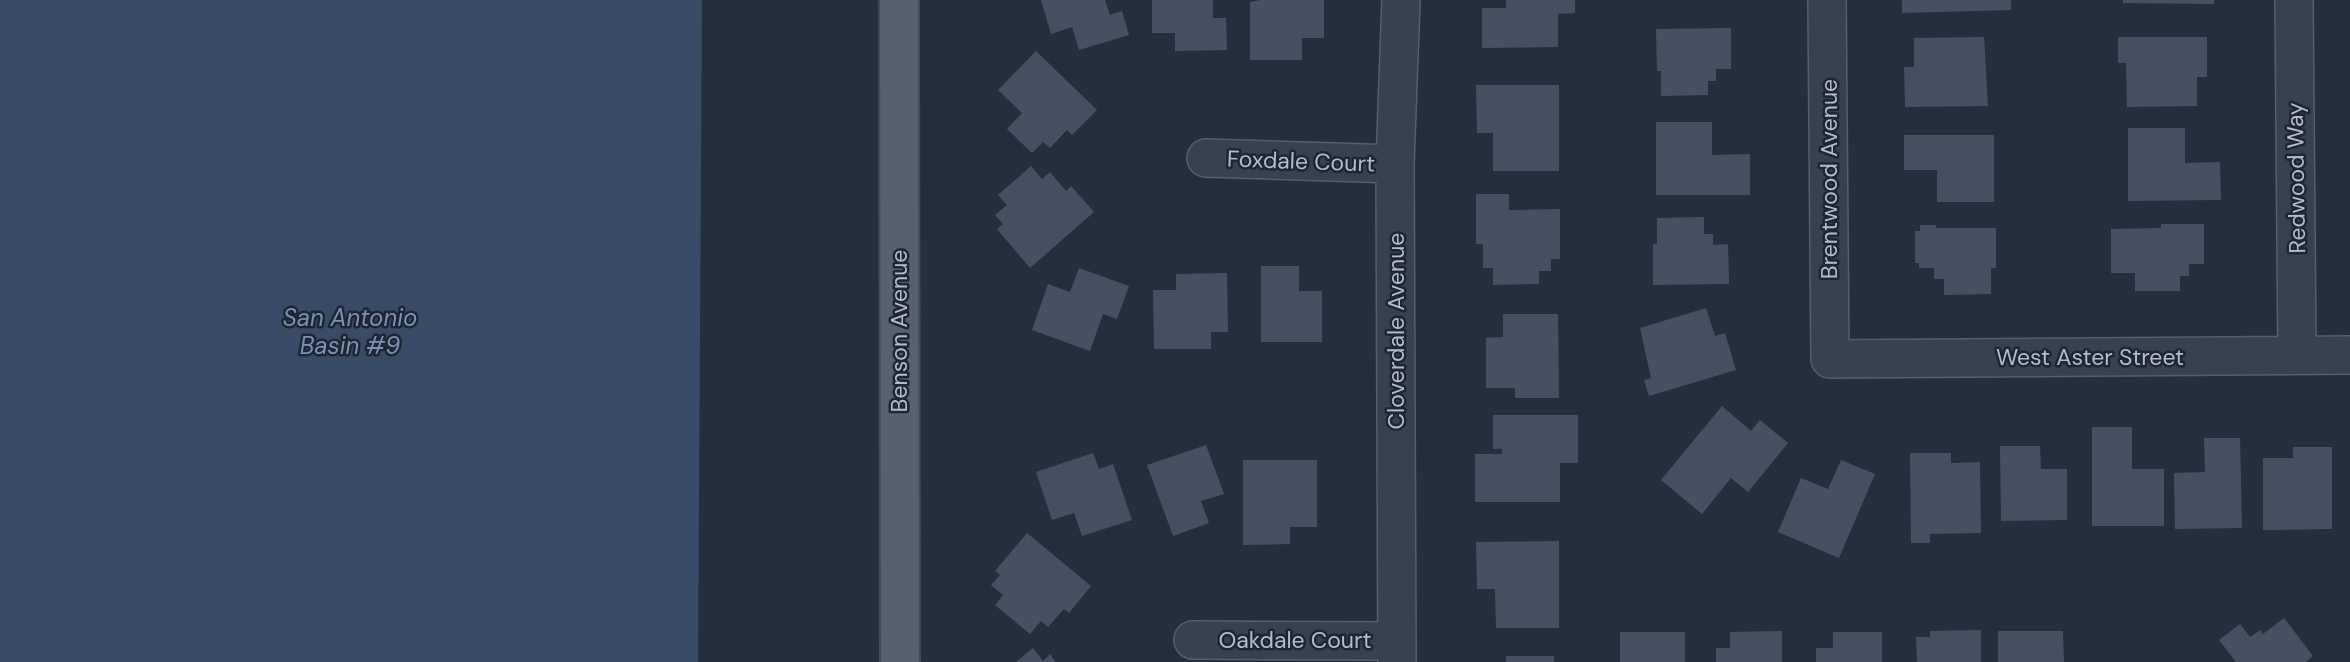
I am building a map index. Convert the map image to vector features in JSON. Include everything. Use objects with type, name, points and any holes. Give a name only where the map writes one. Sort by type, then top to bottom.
[{"type":"main road","name":"Benson Avenue","points":[[899,0],[900,662]]},
{"type":"street","name":"Cloverdale Avenue","points":[[1397,652],[1395,164],[1401,0]]},
{"type":"street","name":"Brentwood Avenue","points":[[1827,0],[1830,359]]},
{"type":"street","name":"Redwood Way","points":[[2294,0],[2297,355]]},
{"type":"street","name":"Foxdale Court","points":[[1206,158],[1395,164]]},
{"type":"street","name":"West Aster Street","points":[[1830,359],[2350,355]]},
{"type":"street","name":"Oakdale Court","points":[[1193,639],[1397,652]]},
{"type":"water","name":"San Antonio Basin #9","points":[[0,0],[702,0],[698,662],[0,662]]},
{"type":"building","points":[[1041,0],[1105,0],[1110,15],[1122,11],[1129,35],[1079,50],[1072,27],[1051,34]]},
{"type":"building","points":[[1152,0],[1213,0],[1213,18],[1226,18],[1227,50],[1175,51],[1175,33],[1152,33]]},
{"type":"building","points":[[1324,0],[1324,38],[1302,38],[1302,60],[1250,60],[1250,2]]},
{"type":"building","points":[[1506,0],[1575,0],[1575,13],[1558,14],[1558,47],[1482,48],[1482,8],[1506,8]]},
{"type":"building","points":[[1902,0],[2011,0],[2011,10],[1902,13]]},
{"type":"building","points":[[2123,0],[2214,0],[2214,4],[2123,3]]},
{"type":"building","points":[[1731,28],[1731,69],[1716,69],[1716,81],[1708,81],[1708,95],[1661,96],[1661,71],[1657,71],[1656,29]]},
{"type":"building","points":[[1984,37],[1988,106],[1905,107],[1904,67],[1914,67],[1914,38]]},
{"type":"building","points":[[2118,37],[2207,37],[2207,77],[2197,77],[2197,106],[2127,107],[2126,63],[2118,63]]},
{"type":"building","points":[[1036,51],[1097,110],[1072,135],[1067,130],[1050,148],[1043,142],[1032,153],[1007,129],[1022,113],[998,90]]},
{"type":"building","points":[[1476,85],[1559,85],[1559,171],[1493,171],[1493,133],[1477,133]]},
{"type":"building","points":[[1656,122],[1712,122],[1712,155],[1750,154],[1750,195],[1656,195]]},
{"type":"building","points":[[2128,128],[2185,128],[2185,163],[2220,162],[2221,200],[2128,201]]},
{"type":"building","points":[[1904,135],[1994,135],[1994,202],[1937,202],[1937,170],[1904,170]]},
{"type":"building","points":[[1031,166],[1042,179],[1050,172],[1066,191],[1071,186],[1094,212],[1030,268],[997,229],[1003,224],[995,215],[1007,205],[998,195]]},
{"type":"building","points":[[1476,194],[1509,194],[1509,210],[1560,209],[1560,259],[1551,259],[1551,271],[1539,271],[1539,284],[1493,285],[1493,268],[1483,268],[1483,244],[1476,244]]},
{"type":"building","points":[[1704,217],[1704,234],[1713,234],[1713,245],[1728,244],[1729,284],[1653,285],[1653,244],[1657,244],[1657,218]]},
{"type":"building","points":[[2161,224],[2204,224],[2204,264],[2189,264],[2189,276],[2180,276],[2180,291],[2135,291],[2135,273],[2111,273],[2111,229],[2161,228]]},
{"type":"building","points":[[1920,225],[1936,225],[1936,228],[1996,228],[1996,268],[1991,268],[1991,294],[1944,295],[1944,279],[1934,279],[1934,268],[1919,268],[1919,263],[1915,263],[1915,231],[1920,231]]},
{"type":"building","points":[[1261,266],[1299,266],[1299,291],[1322,291],[1322,342],[1261,342]]},
{"type":"building","points":[[1079,268],[1129,286],[1117,319],[1103,314],[1090,351],[1032,330],[1048,284],[1070,292]]},
{"type":"building","points":[[1227,273],[1228,332],[1211,332],[1211,349],[1154,349],[1153,290],[1176,290],[1176,274]]},
{"type":"building","points":[[1706,308],[1715,336],[1725,333],[1736,370],[1649,396],[1644,380],[1651,378],[1640,328]]},
{"type":"building","points":[[1503,314],[1558,314],[1559,398],[1515,398],[1515,388],[1486,388],[1486,338],[1503,337]]},
{"type":"building","points":[[1722,406],[1751,431],[1760,420],[1788,443],[1748,492],[1731,478],[1702,514],[1661,480]]},
{"type":"building","points":[[1493,415],[1578,415],[1578,463],[1560,463],[1560,502],[1475,502],[1475,454],[1502,454],[1502,449],[1493,449]]},
{"type":"building","points":[[2092,427],[2132,427],[2132,469],[2164,469],[2164,526],[2092,526]]},
{"type":"building","points":[[2204,438],[2240,438],[2242,528],[2175,529],[2174,473],[2205,472]]},
{"type":"building","points":[[1206,445],[1224,494],[1201,501],[1209,523],[1173,536],[1147,465]]},
{"type":"building","points":[[2000,446],[2040,446],[2041,469],[2067,469],[2067,520],[2001,521]]},
{"type":"building","points":[[2293,447],[2332,447],[2332,529],[2263,530],[2263,458],[2293,458]]},
{"type":"building","points":[[1093,453],[1099,469],[1113,464],[1132,520],[1082,536],[1074,513],[1052,520],[1036,472]]},
{"type":"building","points":[[1910,453],[1951,453],[1951,463],[1980,462],[1981,533],[1930,534],[1930,543],[1911,543]]},
{"type":"building","points":[[1243,460],[1317,460],[1317,527],[1290,527],[1290,544],[1243,545]]},
{"type":"building","points":[[1841,460],[1875,474],[1839,558],[1778,532],[1801,478],[1828,489]]},
{"type":"building","points":[[1027,533],[1091,586],[1069,613],[1064,609],[1048,627],[1041,621],[1030,634],[995,605],[1003,595],[991,585],[1000,575],[995,571]]},
{"type":"building","points":[[1559,541],[1559,628],[1496,628],[1495,589],[1477,589],[1476,542]]},
{"type":"building","points":[[2284,618],[2313,656],[2306,662],[2236,662],[2219,640],[2240,624],[2250,637],[2260,630],[2263,634]]},
{"type":"building","points":[[1981,630],[1981,662],[1917,662],[1916,637],[1930,637],[1930,631]]},
{"type":"building","points":[[1782,631],[1782,662],[1716,662],[1716,648],[1730,648],[1730,632]]},
{"type":"building","points":[[1998,631],[2063,631],[2064,662],[1998,662]]},
{"type":"building","points":[[1620,632],[1685,632],[1685,662],[1620,662]]},
{"type":"building","points":[[1833,632],[1882,632],[1882,662],[1816,662],[1816,648],[1833,648]]},
{"type":"building","points":[[1033,648],[1043,661],[1050,654],[1056,662],[1016,662]]},
{"type":"building","points":[[1506,656],[1554,656],[1554,662],[1506,662]]}]
